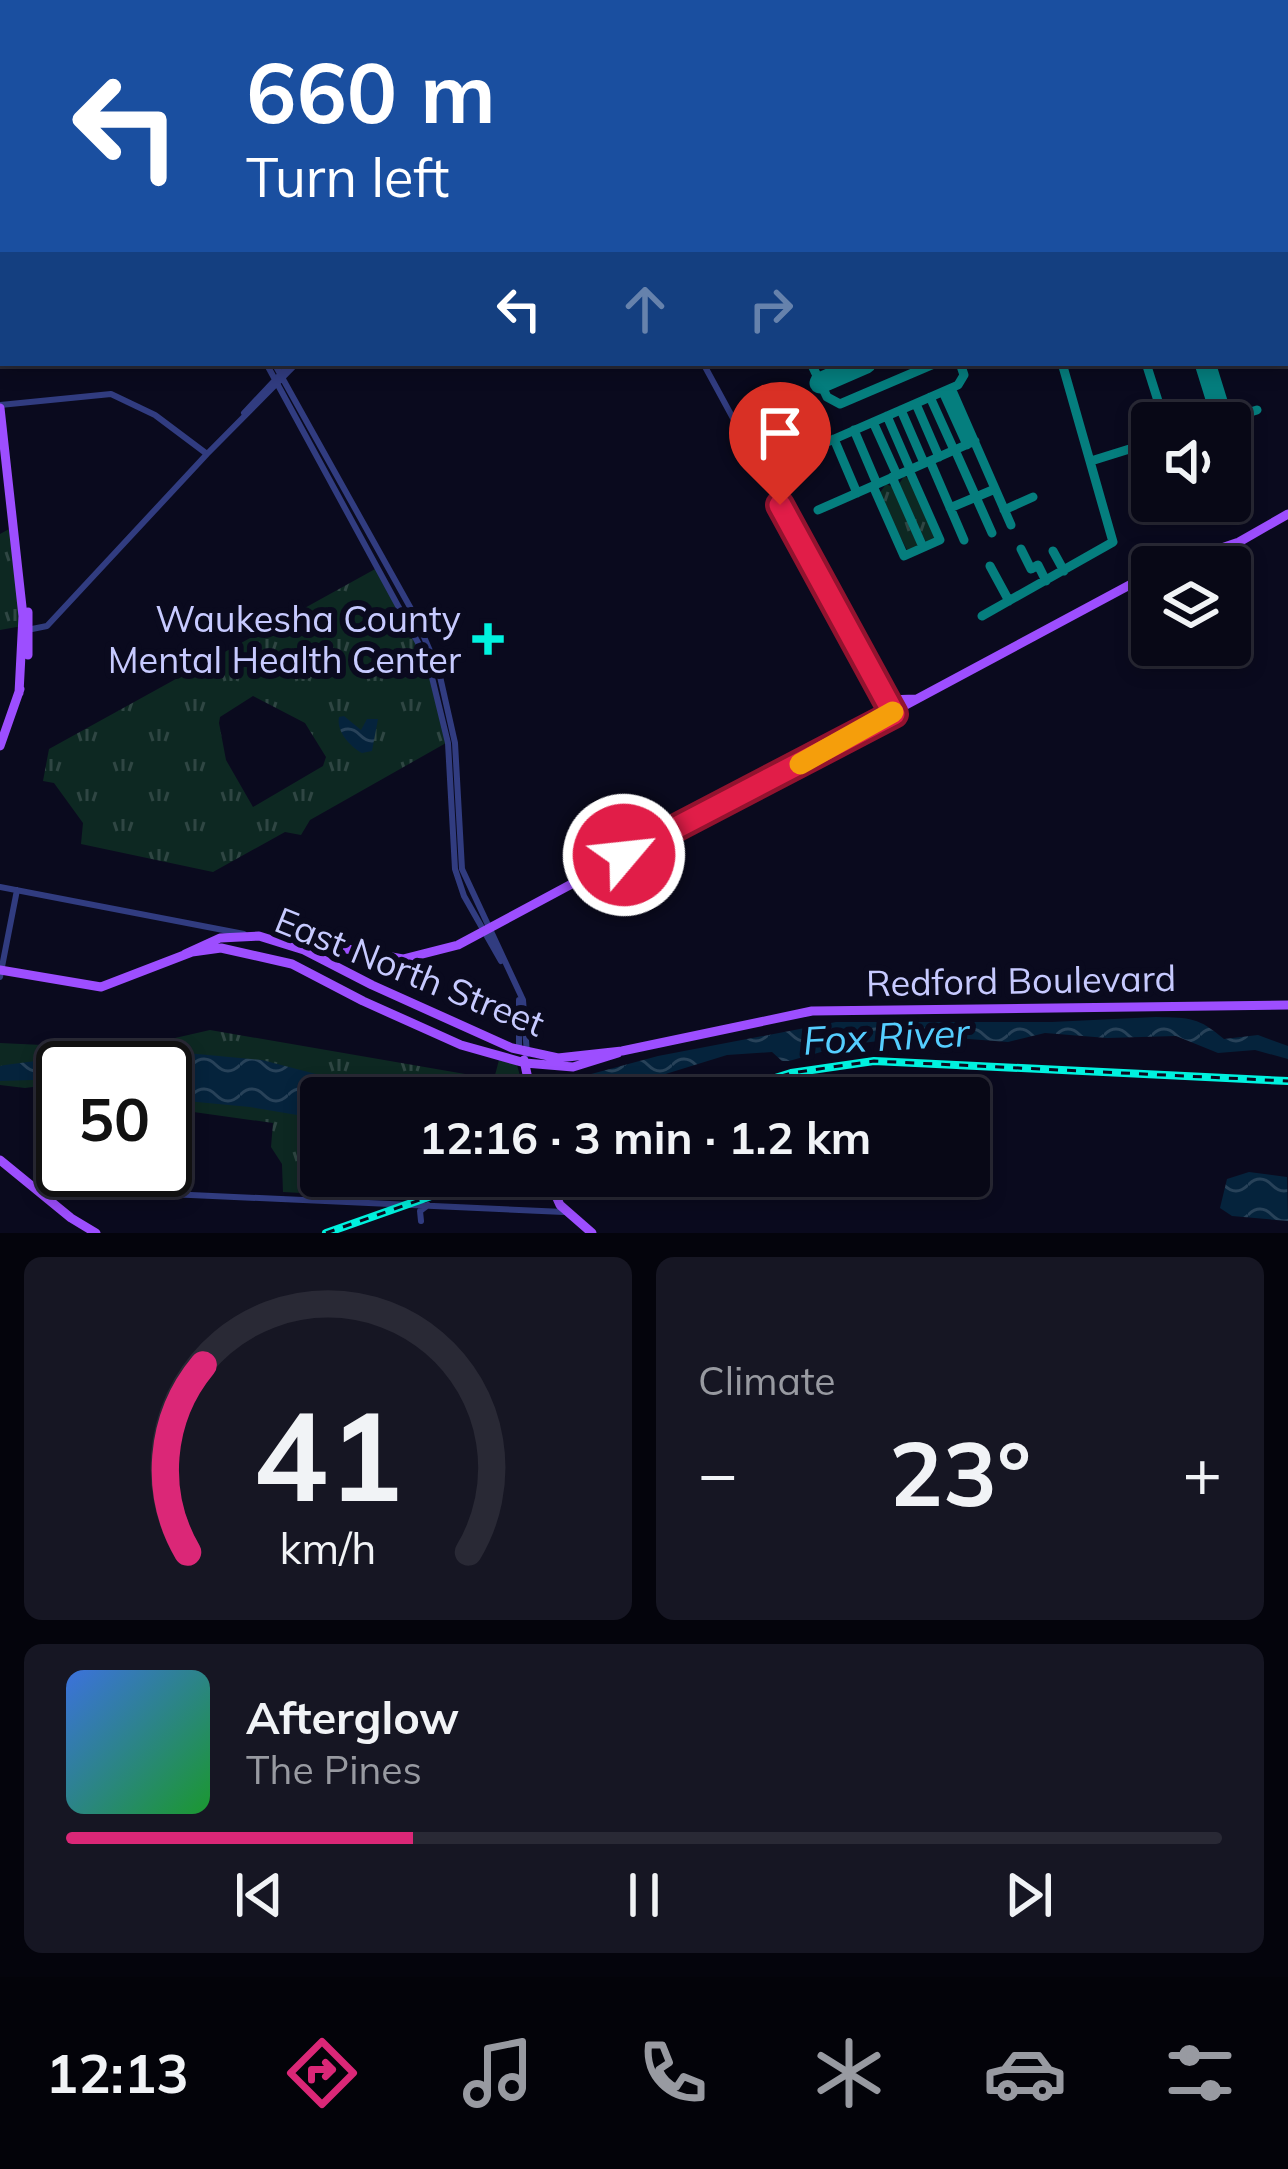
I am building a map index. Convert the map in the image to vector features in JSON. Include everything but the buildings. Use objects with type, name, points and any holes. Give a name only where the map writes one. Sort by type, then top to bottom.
[{"type":"main road","points":[[0,407],[28,629],[19,693],[0,746]]},
{"type":"main road","points":[[1227,546],[1288,514]]},
{"type":"main road","points":[[299,948],[307,942],[410,958],[451,948],[1131,584]]},
{"type":"main road","points":[[886,700],[921,699]]},
{"type":"main road","name":"East North Street","points":[[0,973],[101,987],[210,941],[249,935],[299,948],[528,1059],[590,1064],[622,1051]]},
{"type":"main road","points":[[185,954],[214,948],[283,960],[452,1041],[528,1059],[534,1069],[530,1077]]},
{"type":"main road","name":"Redford Boulevard","points":[[771,1017],[856,1009],[1288,1003]]},
{"type":"main road","name":"East North Street","points":[[528,1059],[622,1051],[771,1017]]},
{"type":"main road","points":[[528,1059],[528,1077]]},
{"type":"main road","points":[[0,1160],[96,1233]]},
{"type":"main road","points":[[0,1178],[11,1169]]},
{"type":"main road","points":[[550,1210],[554,1197]]},
{"type":"main road","points":[[555,1197],[592,1233]]},
{"type":"main road","points":[[560,1197],[567,1213]]},
{"type":"street","points":[[272,366],[432,663],[453,755],[460,875],[519,998],[528,1059]]},
{"type":"street","points":[[28,629],[45,628],[292,366]]},
{"type":"street","points":[[706,366],[894,714]]},
{"type":"street","points":[[0,407],[108,393],[161,420],[207,454]]},
{"type":"street","name":"East North Street","points":[[0,887],[249,935]]},
{"type":"street","points":[[0,973],[17,890]]},
{"type":"street","points":[[47,1199],[60,1189],[567,1213]]},
{"type":"street","points":[[421,1221],[420,1210],[430,1204]]},
{"type":"green space","points":[[904,476],[911,480],[937,537],[927,544],[898,486]]},
{"type":"green space","points":[[886,484],[895,488],[920,544],[908,552],[879,494]]},
{"type":"green space","points":[[13,527],[22,626],[0,630],[0,534]]},
{"type":"green space","points":[[377,568],[427,664],[446,743],[310,820],[301,835],[285,832],[213,872],[81,844],[83,823],[54,783],[43,781],[49,749]],"holes":[[[253,696],[305,723],[326,757],[323,766],[253,807],[226,760],[220,717]]]},
{"type":"green space","points":[[210,1030],[482,1077],[300,1077],[300,1193],[283,1192],[282,1164],[271,1147],[273,1123],[192,1112],[192,1041],[162,1041]]},
{"type":"green space","points":[[0,1043],[36,1045],[36,1087],[0,1085]]},
{"type":"green space","points":[[499,1060],[517,1065],[520,1077],[495,1077]]},
{"type":"water","points":[[344,716],[361,730],[367,719],[378,719],[372,751],[362,753],[345,738],[339,723]]},
{"type":"water","name":"Fox River","points":[[1193,1020],[1224,1039],[1258,1035],[1288,1046],[1288,1059],[1255,1050],[1218,1053],[1176,1036],[1045,1033],[1008,1042],[930,1036],[846,1045],[789,1061],[772,1052],[727,1055],[656,1077],[580,1077],[658,1056],[836,1022]]},
{"type":"water","points":[[192,1053],[262,1060],[327,1077],[300,1077],[300,1115],[192,1102]]},
{"type":"water","points":[[36,1061],[36,1080],[0,1081],[0,1066]]},
{"type":"water","points":[[1249,1172],[1287,1177],[1288,1221],[1232,1216],[1220,1208],[1227,1179]]},
{"type":"taxiway","points":[[812,366],[827,397],[840,404],[929,366]]},
{"type":"taxiway","points":[[793,457],[958,385],[964,375],[961,366]]},
{"type":"taxiway","points":[[982,616],[1113,542],[1063,366]]},
{"type":"taxiway","points":[[1147,366],[1158,402]]},
{"type":"taxiway","points":[[951,388],[1011,525]]},
{"type":"taxiway","points":[[943,392],[967,445]]},
{"type":"taxiway","points":[[930,397],[954,450]]},
{"type":"taxiway","points":[[916,404],[939,457]]},
{"type":"taxiway","points":[[901,410],[924,463]]},
{"type":"taxiway","points":[[1251,412],[1257,410]]},
{"type":"taxiway","points":[[887,416],[910,469]]},
{"type":"taxiway","points":[[873,422],[897,475]]},
{"type":"taxiway","points":[[854,430],[877,484]]},
{"type":"taxiway","points":[[834,439],[857,493]]},
{"type":"taxiway","points":[[818,510],[975,441]]},
{"type":"taxiway","points":[[1091,461],[1131,449]]},
{"type":"taxiway","points":[[955,450],[992,533]]},
{"type":"taxiway","points":[[930,461],[964,540]]},
{"type":"taxiway","points":[[873,486],[904,556],[940,540],[909,470]]},
{"type":"taxiway","points":[[892,477],[923,547]]},
{"type":"taxiway","points":[[950,508],[995,489]]},
{"type":"taxiway","points":[[1004,510],[1033,497]]},
{"type":"taxiway","points":[[1021,549],[1031,569],[1038,565],[1046,581]]},
{"type":"taxiway","points":[[1053,551],[1064,571]]},
{"type":"taxiway","points":[[990,566],[1009,601]]},
{"type":"runway","points":[[820,383],[859,366]]},
{"type":"runway","points":[[1206,366],[1217,402]]},
{"type":"railway","points":[[778,1077],[874,1061],[1288,1081]]},
{"type":"railway","points":[[326,1233],[428,1197]]},
{"type":"slow traffic","points":[[800,764],[893,712]]},
{"type":"place","name":"Waukesha County Mental Health Center","points":[[488,639]]},
{"type":"route","points":[[624,855],[894,714],[780,505]]}]
